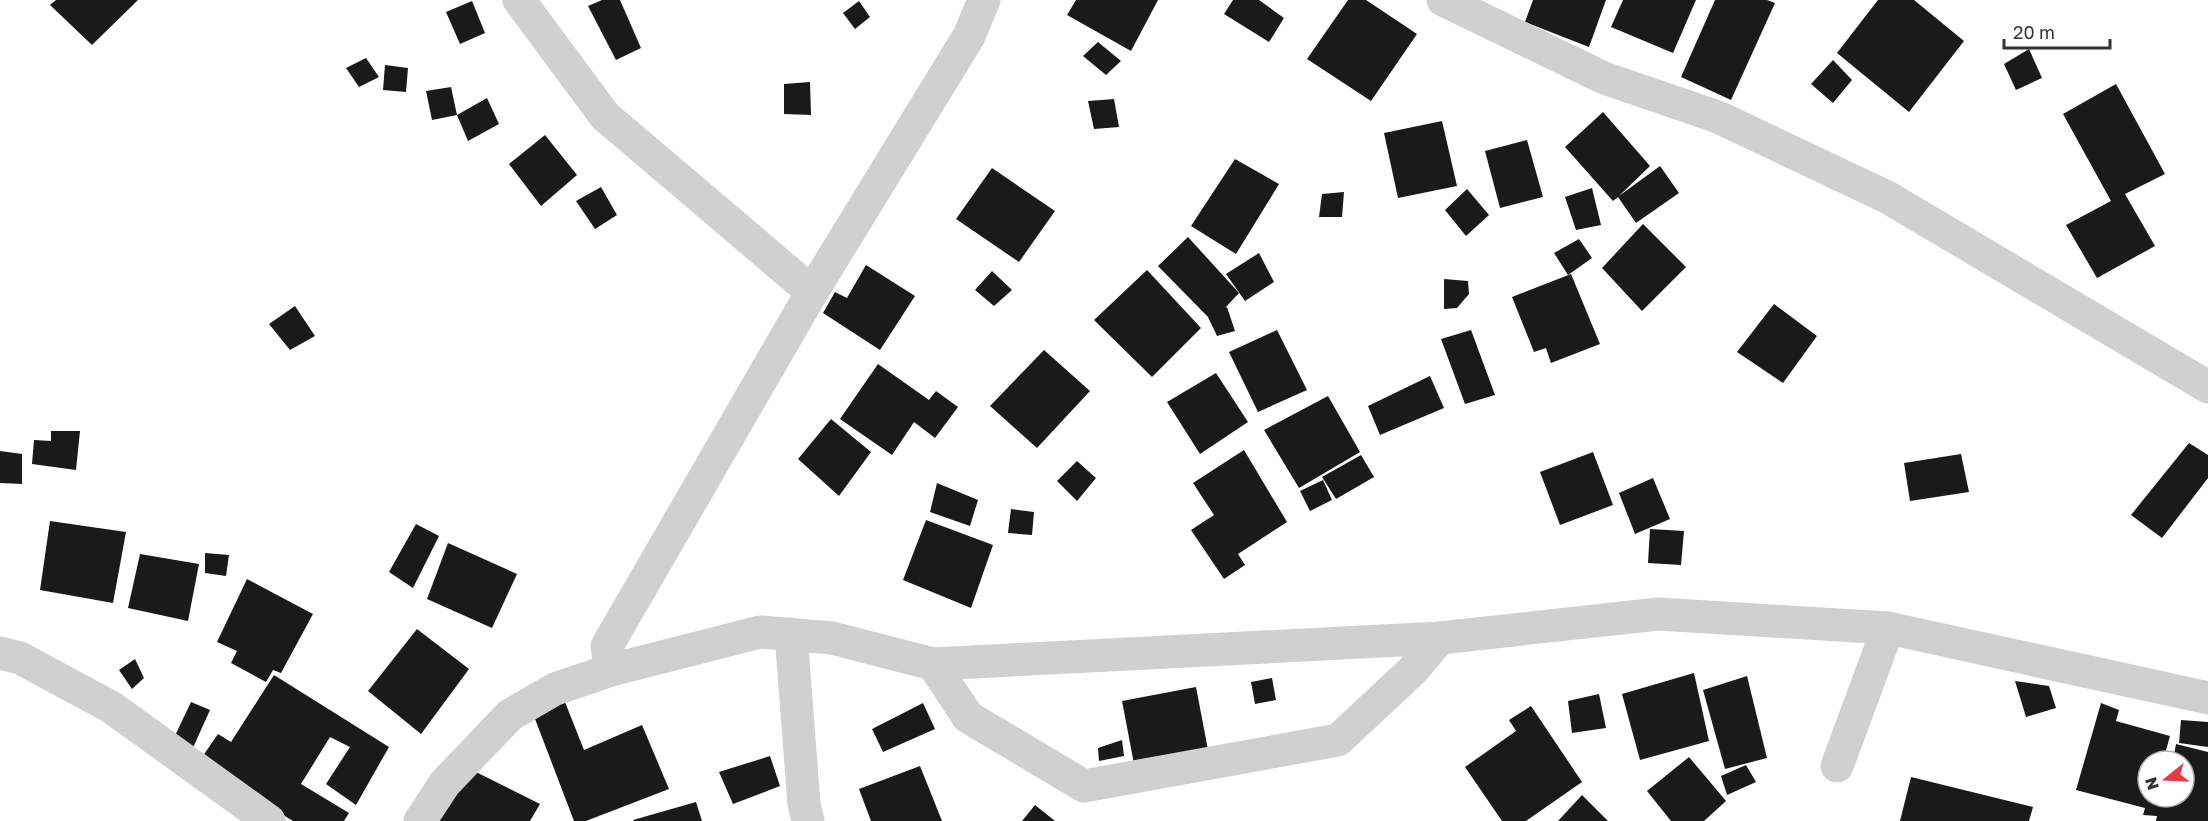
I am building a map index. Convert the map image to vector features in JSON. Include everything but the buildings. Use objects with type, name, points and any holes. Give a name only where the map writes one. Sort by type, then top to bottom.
[{"type":"street","points":[[519,0],[605,116],[812,292]]},
{"type":"street","points":[[611,669],[607,646],[812,292],[969,36],[984,0]]},
{"type":"street","points":[[1443,0],[1604,78],[1718,117],[1887,197],[2208,387]]},
{"type":"street","points":[[420,821],[445,783],[510,715],[555,689],[611,669],[760,632],[832,638],[933,664],[1440,638],[1658,614],[1888,628],[2208,698]]},
{"type":"street","points":[[1837,766],[1888,628]]},
{"type":"street","points":[[791,634],[804,804],[808,821]]},
{"type":"street","points":[[933,664],[968,717],[1084,786],[1338,740],[1412,671],[1440,638]]},
{"type":"street","points":[[0,653],[20,658],[111,706],[269,821]]}]
